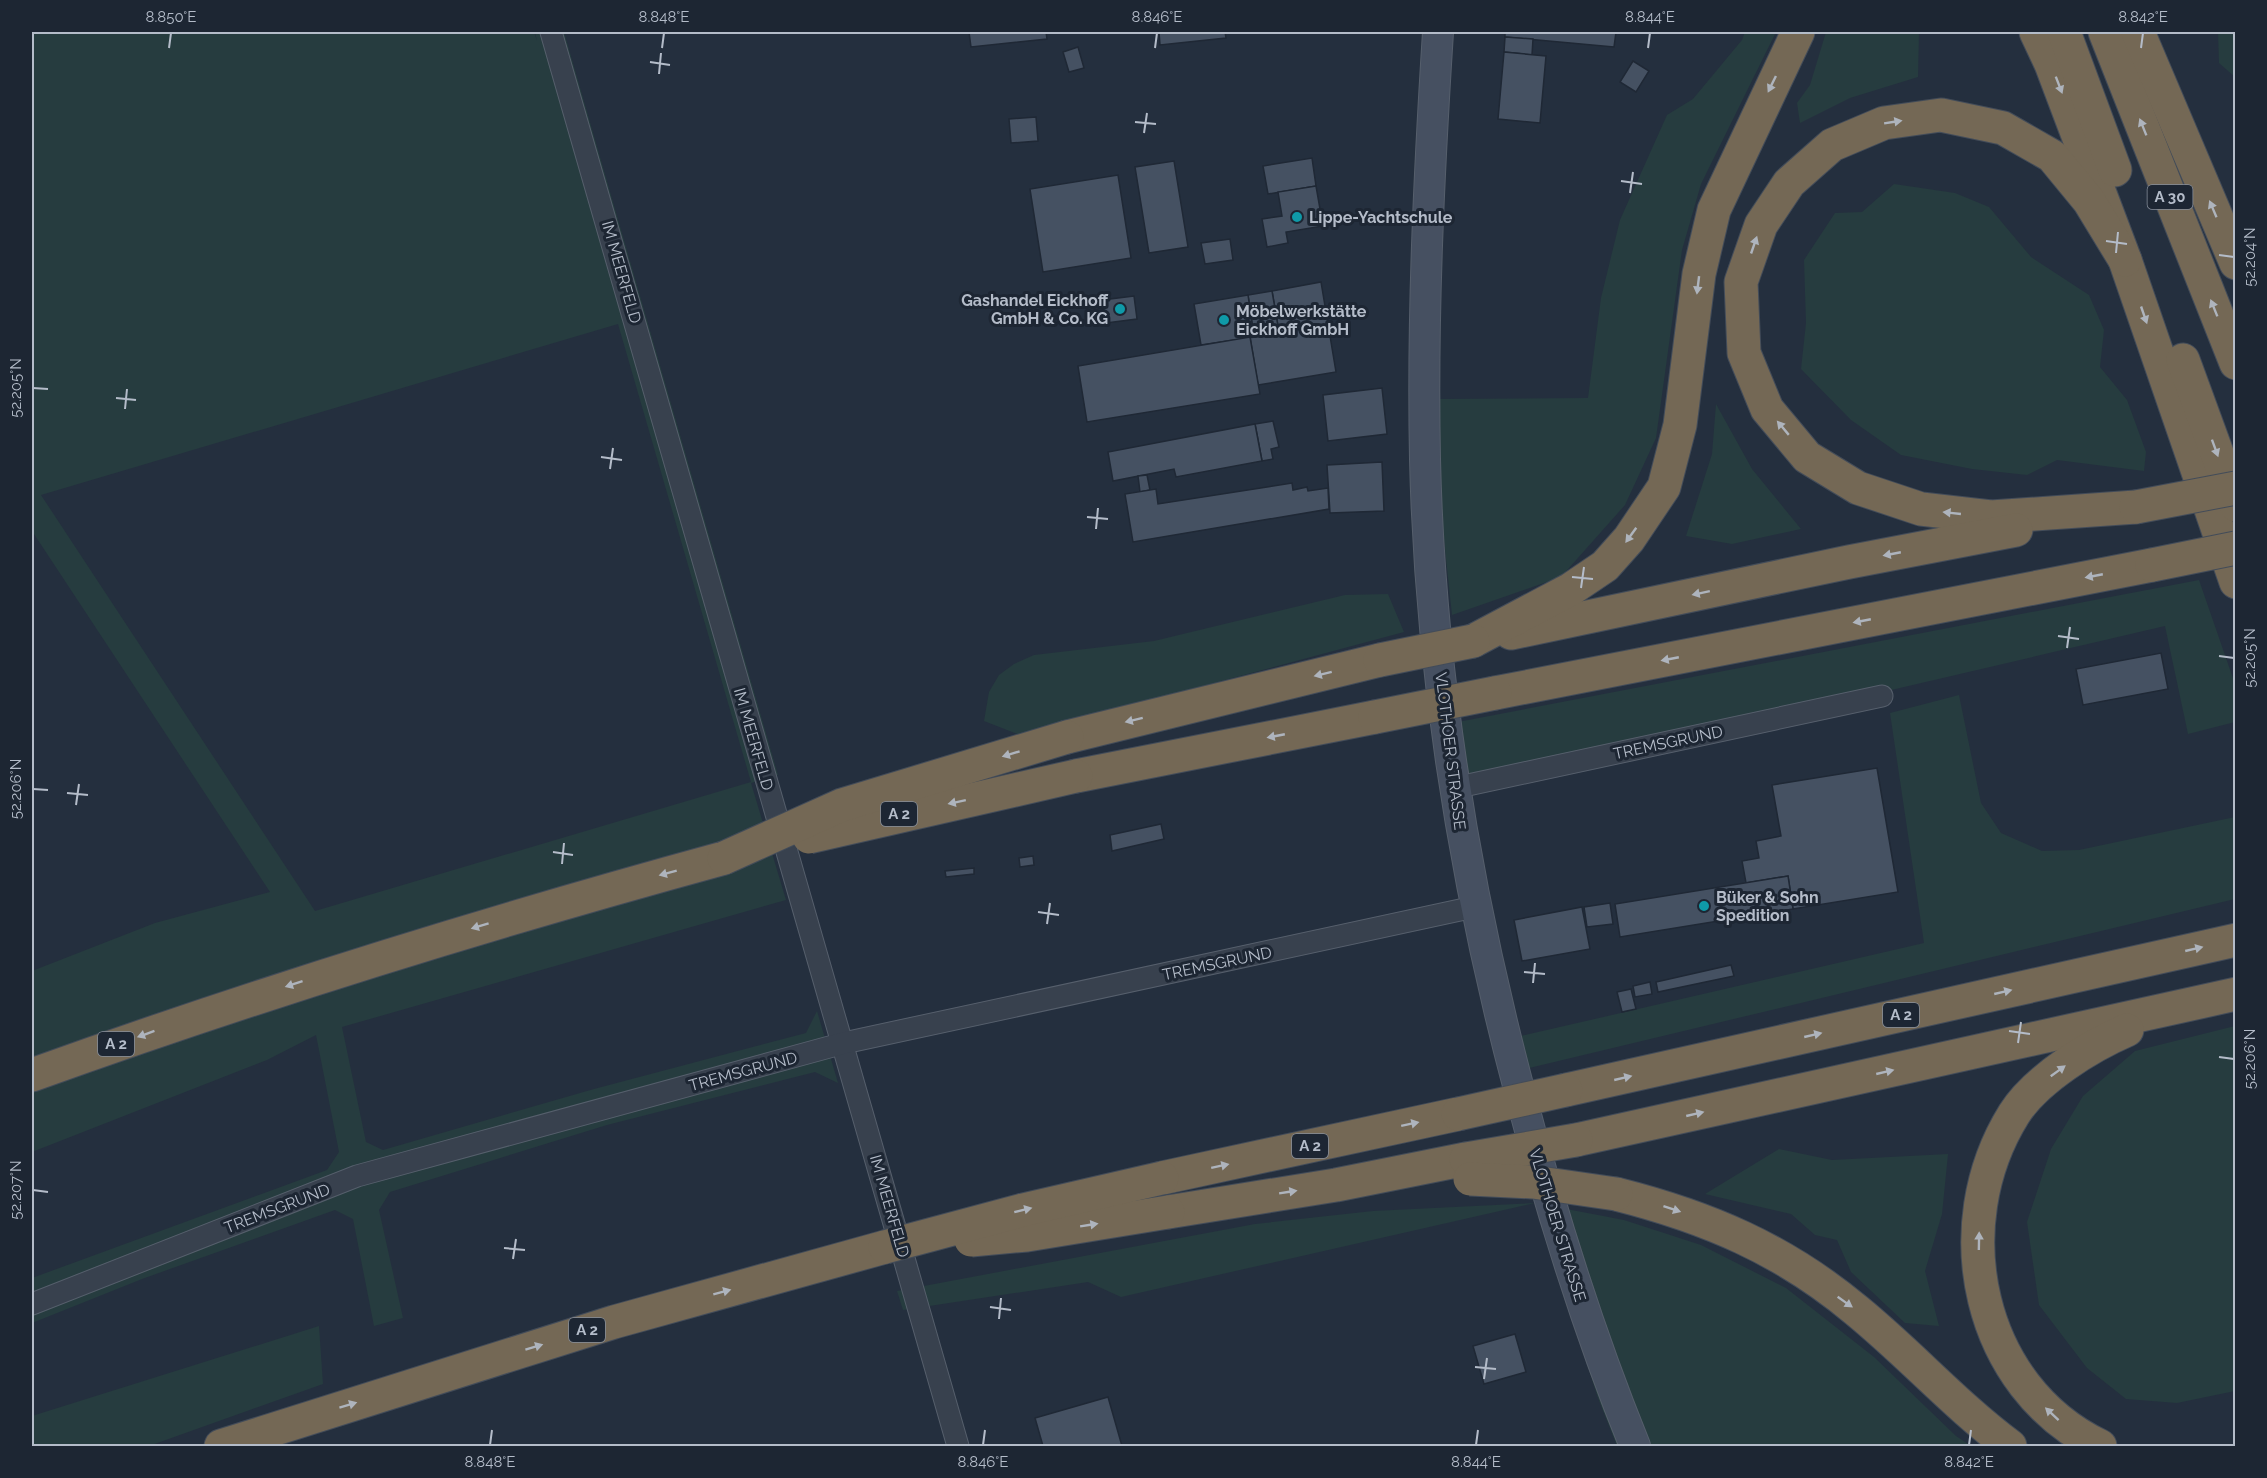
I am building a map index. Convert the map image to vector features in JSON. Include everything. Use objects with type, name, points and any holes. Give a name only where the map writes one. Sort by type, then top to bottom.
[{"type":"highway","points":[[1473,641],[1571,589],[1605,566],[1629,539],[1664,487],[1680,425],[1699,274],[1714,210],[1798,32]]},
{"type":"highway","points":[[2036,32],[2051,64],[2126,260],[2235,582]]},
{"type":"highway","name":"A 30","points":[[2064,32],[2235,505]]},
{"type":"highway","name":"A 30","points":[[2105,32],[2235,363]]},
{"type":"highway","points":[[2138,32],[2235,263]]},
{"type":"highway","points":[[2126,260],[2089,201],[2052,156],[2003,128],[1941,115],[1884,123],[1832,145],[1789,183],[1761,225],[1741,282],[1744,353],[1767,409],[1807,457],[1858,488],[1921,509],[1991,517],[2136,507]]},
{"type":"highway","points":[[724,858],[842,805],[1067,737],[1380,660],[1849,562],[2235,488]]},
{"type":"highway","name":"A 2","points":[[32,1075],[201,1014],[412,946],[724,858],[900,814],[1076,776],[2235,548]]},
{"type":"highway","name":"A 2","points":[[221,1446],[614,1322],[1023,1210],[2235,940]]},
{"type":"highway","points":[[885,1248],[1027,1235],[1336,1185],[1468,1169],[1576,1140],[2235,995]]},
{"type":"highway","points":[[2100,1446],[2075,1434],[2024,1388],[1991,1330],[1978,1269],[1980,1206],[1991,1158],[2015,1112],[2050,1076],[2097,1043],[2140,1024],[2235,995]]},
{"type":"highway","points":[[1468,1169],[1533,1182],[1616,1194],[1712,1222],[1756,1243],[1856,1309],[1969,1415],[2010,1446]]},
{"type":"main road","name":"VLOTHOER STRASSE","points":[[1438,32],[1424,344],[1425,458],[1434,612],[1454,788],[1474,907],[1552,1215],[1600,1360],[1635,1446]]},
{"type":"street","name":"IM MEERFELD","points":[[551,32],[767,786],[844,1043],[958,1446]]},
{"type":"street","name":"TREMSGRUND","points":[[1454,788],[1882,696]]},
{"type":"street","name":"TREMSGRUND","points":[[32,1304],[357,1176],[844,1043],[1474,907]]},
{"type":"green space","points":[[32,32],[534,32],[537,41],[535,32],[564,32],[778,775],[751,783],[786,900],[342,1027],[366,1142],[383,1150],[594,1089],[806,1033],[817,1011],[838,1083],[815,1072],[607,1125],[390,1192],[379,1210],[403,1318],[374,1326],[353,1219],[335,1210],[142,1279],[32,1323],[32,1278],[327,1170],[339,1152],[316,1035],[267,1060],[32,1152],[32,971],[155,923],[270,892],[32,531]],"holes":[[[618,324],[751,782],[315,911],[41,495]]]},
{"type":"green space","points":[[1745,32],[1776,32],[1701,184],[1682,250],[1656,438],[1625,505],[1561,577],[1452,615],[1441,512],[1438,399],[1588,398],[1601,298],[1620,220],[1667,115],[1693,99],[1742,40]]},
{"type":"green space","points":[[1826,32],[1919,32],[1918,77],[1850,98],[1800,123],[1797,103],[1810,85]]},
{"type":"green space","points":[[2218,32],[2235,32],[2235,77],[2219,63]]},
{"type":"green space","points":[[1894,184],[1955,193],[1989,207],[2031,257],[2089,295],[2104,330],[2100,367],[2127,400],[2146,452],[2144,471],[2057,460],[2027,475],[1972,469],[1901,455],[1851,420],[1801,369],[1806,323],[1804,260],[1835,213],[1862,212]]},
{"type":"green space","points":[[1716,404],[1752,469],[1801,529],[1732,544],[1686,536],[1712,454]]},
{"type":"green space","points":[[2199,580],[2236,687],[2235,722],[2188,734],[2165,626],[1887,691],[1445,782],[1442,725]]},
{"type":"green space","points":[[1388,594],[1404,632],[1020,735],[984,721],[989,692],[999,675],[1014,664],[1034,655],[1154,641],[1345,595]]},
{"type":"green space","points":[[1959,695],[1981,803],[2001,833],[2042,851],[2079,850],[2235,817],[2235,899],[1504,1074],[1495,1042],[1924,943],[1890,713]]},
{"type":"green space","points":[[2235,1026],[2235,1391],[2177,1403],[2126,1399],[2087,1368],[2039,1305],[2027,1222],[2051,1149],[2083,1096],[2135,1051]]},
{"type":"green space","points":[[1779,1149],[1832,1160],[1948,1154],[1942,1214],[1925,1271],[1939,1326],[1905,1323],[1851,1272],[1837,1240],[1815,1235],[1791,1214],[1705,1194]]},
{"type":"green space","points":[[1535,1203],[1624,1220],[1701,1245],[1786,1288],[1874,1357],[1956,1436],[1971,1446],[1617,1446],[1598,1398]]},
{"type":"green space","points":[[1535,1203],[1121,1297],[1088,1282],[903,1310],[897,1291],[1255,1224],[1373,1211]]},
{"type":"green space","points":[[319,1326],[323,1384],[149,1446],[32,1446],[32,1416]]},
{"type":"building","points":[[969,32],[1046,32],[1047,39],[971,47]]},
{"type":"building","points":[[1159,32],[1225,32],[1226,38],[1160,45]]},
{"type":"building","points":[[1505,32],[1616,32],[1614,47],[1505,37]]},
{"type":"building","points":[[1505,37],[1533,39],[1532,55],[1504,52]]},
{"type":"building","points":[[1078,47],[1084,68],[1069,72],[1063,52]]},
{"type":"building","points":[[1504,52],[1546,56],[1540,123],[1498,119]]},
{"type":"building","points":[[1633,61],[1649,71],[1636,92],[1620,82]]},
{"type":"building","points":[[1036,117],[1038,141],[1011,143],[1009,119]]},
{"type":"building","points":[[1312,158],[1316,186],[1268,194],[1263,166]]},
{"type":"building","points":[[1174,161],[1188,247],[1149,253],[1135,167]]},
{"type":"building","points":[[1118,175],[1131,258],[1043,272],[1030,189]]},
{"type":"building","name":"Lippe-Yachtschule","points":[[1316,186],[1323,226],[1286,232],[1288,243],[1267,247],[1262,219],[1282,216],[1278,192]]},
{"type":"building","points":[[1230,239],[1233,260],[1205,264],[1201,243]]},
{"type":"building","points":[[1321,282],[1336,372],[1258,385],[1250,337],[1279,332],[1272,291]]},
{"type":"building","points":[[1272,291],[1279,332],[1254,337],[1248,295]]},
{"type":"building","name":"Möbelwerkstätte Eickhoff GmbH","points":[[1248,295],[1254,337],[1201,345],[1194,304]]},
{"type":"building","name":"Gashandel Eickhoff GmbH & Co. KG","points":[[1134,296],[1137,319],[1106,323],[1102,300]]},
{"type":"building","points":[[1250,337],[1260,394],[1087,422],[1078,366]]},
{"type":"building","points":[[1382,388],[1387,434],[1328,441],[1323,395]]},
{"type":"building","points":[[1273,421],[1279,447],[1271,449],[1273,459],[1262,461],[1255,424]]},
{"type":"building","points":[[1255,424],[1262,461],[1176,477],[1174,469],[1113,481],[1108,452]]},
{"type":"building","points":[[1382,462],[1384,511],[1330,513],[1327,465]]},
{"type":"building","points":[[1147,475],[1150,490],[1140,492],[1138,476]]},
{"type":"building","points":[[1292,483],[1293,490],[1307,487],[1308,491],[1328,488],[1329,509],[1133,542],[1125,494],[1156,489],[1158,504]]},
{"type":"building","points":[[2161,653],[2168,689],[2083,705],[2076,669]]},
{"type":"building","points":[[1877,768],[1898,892],[1793,909],[1788,876],[1746,883],[1742,861],[1759,858],[1756,841],[1781,836],[1772,785]]},
{"type":"building","points":[[1161,824],[1164,839],[1112,851],[1110,835]]},
{"type":"building","points":[[1033,856],[1034,865],[1020,867],[1019,858]]},
{"type":"building","points":[[974,868],[974,874],[946,877],[945,871]]},
{"type":"building","name":"Büker & Sohn Spedition","points":[[1788,876],[1793,909],[1620,937],[1615,904]]},
{"type":"building","points":[[1610,903],[1613,924],[1587,927],[1584,907]]},
{"type":"building","points":[[1582,907],[1590,949],[1522,961],[1514,920]]},
{"type":"building","points":[[1731,965],[1734,976],[1658,992],[1656,982]]},
{"type":"building","points":[[1650,982],[1652,994],[1635,997],[1633,986]]},
{"type":"building","points":[[1631,989],[1636,1009],[1622,1012],[1617,992]]},
{"type":"building","points":[[1515,1334],[1526,1372],[1484,1384],[1473,1346]]},
{"type":"building","points":[[1108,1397],[1122,1446],[1043,1446],[1035,1418]]},
{"type":"place","name":"Lippe-Yachtschule","points":[[1297,217]]},
{"type":"place","name":"Gashandel Eickhoff GmbH & Co. KG","points":[[1120,309]]},
{"type":"place","name":"Möbelwerkstätte Eickhoff GmbH","points":[[1224,320]]},
{"type":"place","name":"Büker & Sohn Spedition","points":[[1704,906]]}]
